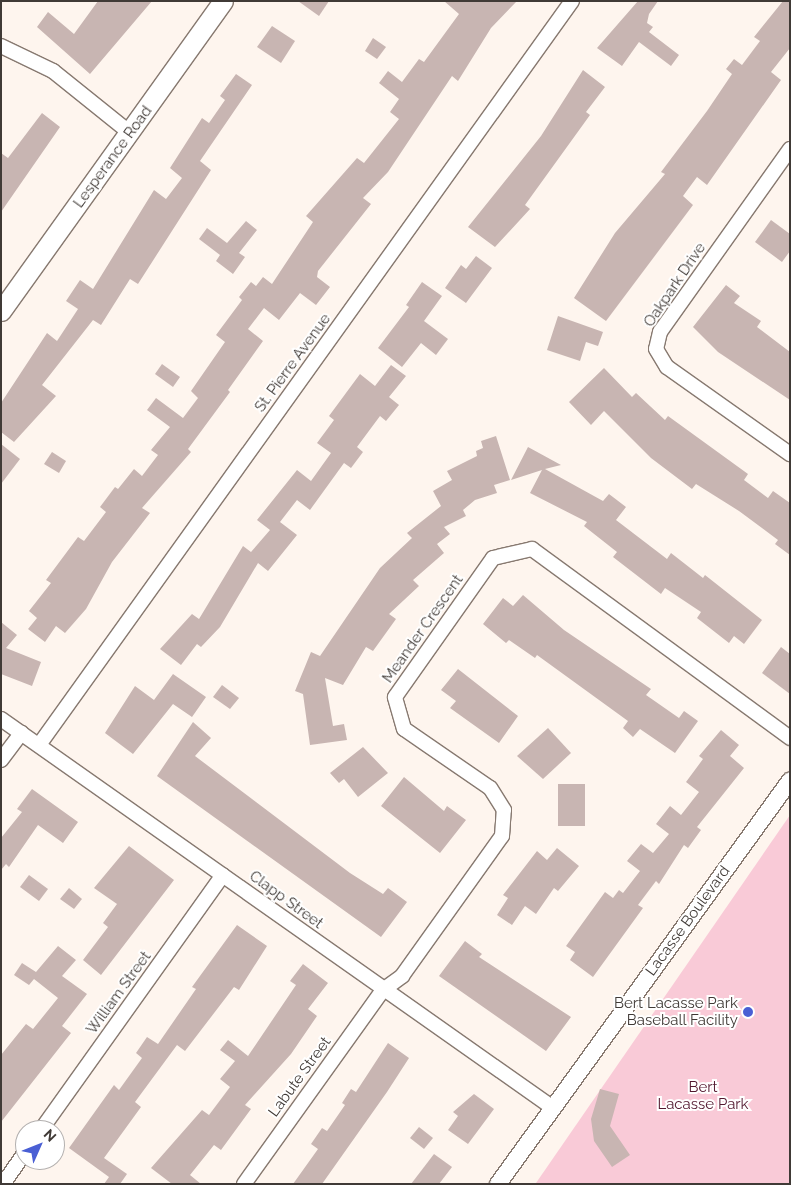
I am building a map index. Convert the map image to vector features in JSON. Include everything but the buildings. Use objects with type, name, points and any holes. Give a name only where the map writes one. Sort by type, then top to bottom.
[{"type":"main road","name":"Lesperance Road","points":[[1,311],[224,1]]},
{"type":"street","name":"St. Pierre Avenue","points":[[39,745],[572,1]]},
{"type":"street","points":[[1,46],[53,71],[130,133]]},
{"type":"street","name":"Oakpark Drive","points":[[790,149],[785,165],[660,332],[656,349],[667,367],[790,454]]},
{"type":"street","name":"Meander Crescent","points":[[383,990],[402,976],[502,836],[504,810],[490,788],[404,729],[395,697],[493,558],[532,549],[790,738]]},
{"type":"street","name":"Clapp Street","points":[[1,719],[553,1108]]},
{"type":"street","points":[[1,760],[21,733]]},
{"type":"street","name":"Lacasse Boulevard","points":[[498,1184],[790,780]]},
{"type":"street","name":"William Street","points":[[48,1120],[224,875]]},
{"type":"street","name":"Labute Street","points":[[244,1184],[383,990]]},
{"type":"street","points":[[3,1184],[15,1167]]},
{"type":"green space","name":"Bert Lacasse Park","points":[[790,815],[790,1184],[536,1183]]},
{"type":"place","name":"Bert Lacasse Park Baseball Facility","points":[[748,1012]]}]
